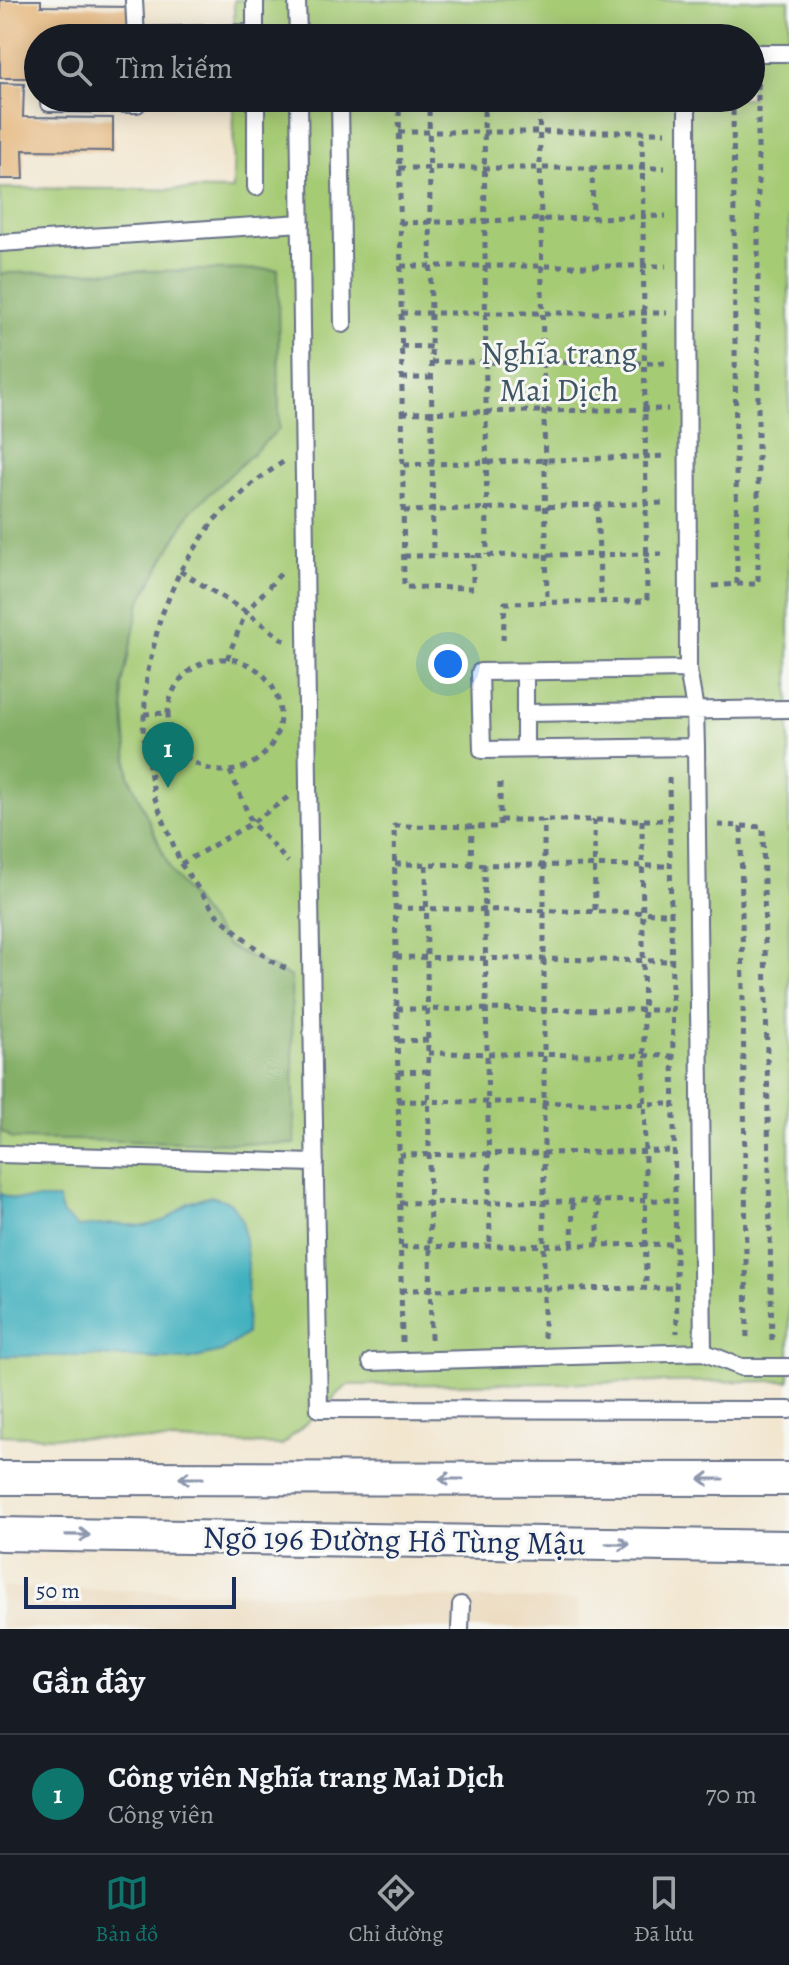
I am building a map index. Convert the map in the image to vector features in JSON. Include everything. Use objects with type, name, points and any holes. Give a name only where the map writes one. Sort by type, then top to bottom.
[{"type":"street","name":"Ngõ 196 Đường Hồ Tùng Mậu","points":[[0,1478],[789,1479]]},
{"type":"street","name":"Ngõ 196 Đường Hồ Tùng Mậu","points":[[0,1534],[789,1547]]},
{"type":"lane","points":[[134,0],[135,24]]},
{"type":"lane","points":[[255,0],[255,24]]},
{"type":"lane","points":[[297,0],[298,24]]},
{"type":"lane","points":[[765,58],[789,53]]},
{"type":"lane","points":[[256,112],[256,187]]},
{"type":"lane","points":[[299,112],[319,1409],[789,1410]]},
{"type":"lane","points":[[340,112],[343,324]]},
{"type":"lane","points":[[687,112],[688,669],[695,710],[696,747],[703,1352]]},
{"type":"lane","points":[[0,243],[301,223]]},
{"type":"lane","points":[[688,669],[480,672],[482,750],[696,747]]},
{"type":"lane","points":[[525,672],[525,749]]},
{"type":"lane","points":[[525,713],[789,709]]},
{"type":"lane","points":[[0,1154],[315,1163]]},
{"type":"lane","points":[[371,1362],[703,1352],[741,1367],[789,1367]]},
{"type":"lane","points":[[460,1629],[461,1605]]},
{"type":"path","points":[[399,112],[404,587],[473,588],[473,555]]},
{"type":"path","points":[[429,112],[433,555]]},
{"type":"path","points":[[484,112],[487,555]]},
{"type":"path","points":[[539,112],[547,602]]},
{"type":"path","points":[[733,112],[737,584]]},
{"type":"path","points":[[713,586],[758,584],[754,112]]},
{"type":"path","points":[[399,132],[665,132]]},
{"type":"path","points":[[503,640],[505,603],[647,601],[642,132]]},
{"type":"path","points":[[592,167],[593,218]]},
{"type":"path","points":[[399,168],[665,168]]},
{"type":"path","points":[[400,223],[666,216]]},
{"type":"path","points":[[401,266],[666,266]]},
{"type":"path","points":[[401,313],[667,313]]},
{"type":"path","points":[[401,346],[431,347]]},
{"type":"path","points":[[431,362],[667,363]]},
{"type":"path","points":[[402,378],[432,378]]},
{"type":"path","points":[[402,413],[668,409]]},
{"type":"path","points":[[303,447],[253,483],[214,520],[180,571],[160,619],[147,675],[143,732],[155,799],[181,864],[217,915],[271,961],[311,982]]},
{"type":"path","points":[[404,465],[669,456]]},
{"type":"path","points":[[404,511],[669,503]]},
{"type":"path","points":[[597,505],[601,601]]},
{"type":"path","points":[[227,659],[246,612],[305,548]]},
{"type":"path","points":[[404,556],[669,554]]},
{"type":"path","points":[[180,571],[246,612],[306,656]]},
{"type":"path","points":[[213,659],[227,659],[251,665],[265,676],[275,691],[280,708],[279,726],[273,743],[262,757],[230,771],[211,770],[193,762],[179,749],[170,732],[167,713],[171,694],[181,678],[196,665],[213,659]]},
{"type":"path","points":[[144,714],[167,713]]},
{"type":"path","points":[[230,771],[252,823],[310,887]]},
{"type":"path","points":[[669,778],[677,1334]]},
{"type":"path","points":[[403,1352],[394,826],[500,827],[500,779]]},
{"type":"path","points":[[181,864],[252,823],[308,783]]},
{"type":"path","points":[[500,820],[669,820]]},
{"type":"path","points":[[544,820],[544,1351]]},
{"type":"path","points":[[594,820],[595,911]]},
{"type":"path","points":[[642,820],[646,1288]]},
{"type":"path","points":[[718,825],[763,827],[772,1344]]},
{"type":"path","points":[[471,865],[472,826]]},
{"type":"path","points":[[741,827],[747,1342]]},
{"type":"path","points":[[395,864],[670,866]]},
{"type":"path","points":[[484,864],[490,1246]]},
{"type":"path","points":[[426,865],[432,1353]]},
{"type":"path","points":[[395,908],[671,913]]},
{"type":"path","points":[[396,957],[672,961]]},
{"type":"path","points":[[397,1009],[672,1010]]},
{"type":"path","points":[[398,1041],[428,1040]]},
{"type":"path","points":[[428,1053],[673,1056]]},
{"type":"path","points":[[398,1072],[428,1071]]},
{"type":"path","points":[[398,1101],[674,1104]]},
{"type":"path","points":[[399,1155],[675,1151]]},
{"type":"path","points":[[400,1203],[675,1200]]},
{"type":"path","points":[[572,1245],[573,1201]]},
{"type":"path","points":[[598,1201],[598,1245]]},
{"type":"path","points":[[401,1247],[676,1244]]},
{"type":"path","points":[[401,1290],[677,1288]]},
{"type":"shaded area","points":[[0,1587],[579,1601],[579,1629],[0,1629]]},
{"type":"green space","name":"Nghĩa trang Mai Dịch","points":[[234,0],[789,0],[789,1381],[348,1385],[282,1445],[0,1435],[0,188],[233,190],[234,112],[765,112],[765,24],[234,24]]},
{"type":"green space","points":[[278,269],[279,429],[190,512],[140,602],[122,685],[129,776],[172,873],[228,946],[291,977],[295,1144],[13,1139],[0,1130],[0,275]]},
{"type":"water","points":[[0,1194],[15,1199],[58,1199],[63,1215],[78,1227],[112,1224],[145,1226],[166,1220],[188,1203],[211,1196],[230,1202],[242,1219],[248,1264],[246,1334],[222,1352],[187,1360],[0,1356]]},
{"type":"building","points":[[0,0],[41,0],[41,6],[132,7],[132,24],[24,24],[24,78],[0,78]]},
{"type":"building","points":[[0,83],[24,84],[23,117],[113,118],[113,151],[23,150],[24,179],[0,179]]},
{"type":"place","name":"Công viên Nghĩa trang Mai Dịch","points":[[168,788]]}]
